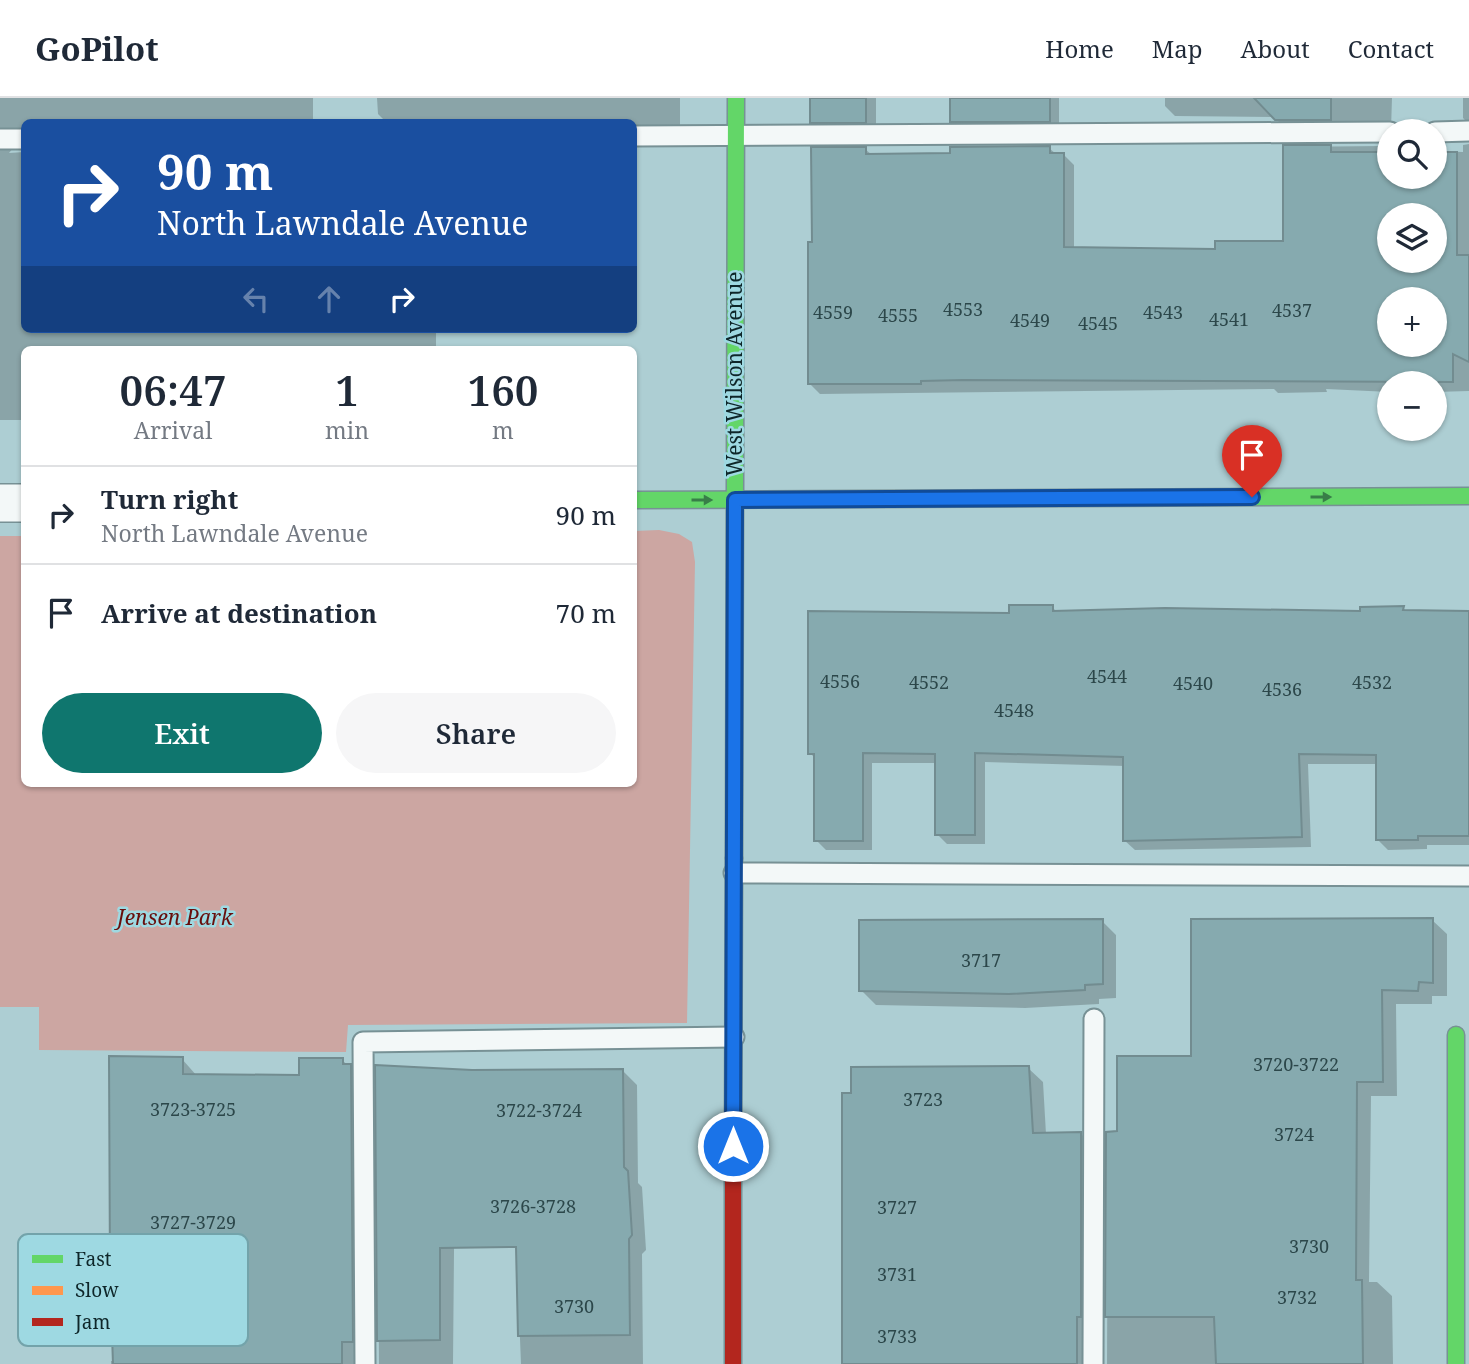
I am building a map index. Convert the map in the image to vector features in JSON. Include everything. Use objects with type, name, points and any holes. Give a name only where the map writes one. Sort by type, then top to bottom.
[{"type":"street","name":"West Wilson Avenue","points":[[733,1364],[736,98]]},
{"type":"street","points":[[637,500],[1469,496]]},
{"type":"street","points":[[0,503],[21,503]]},
{"type":"street","points":[[1456,1035],[1456,1364]]},
{"type":"lane","points":[[1447,132],[1469,131]]},
{"type":"lane","points":[[637,136],[1377,132]]},
{"type":"lane","points":[[0,139],[21,139]]},
{"type":"lane","points":[[734,873],[1469,876]]},
{"type":"lane","points":[[1093,1364],[1094,1019]]},
{"type":"lane","points":[[365,1364],[363,1042],[734,1037]]},
{"type":"green space","name":"Jensen Park","points":[[659,530],[679,534],[692,542],[695,562],[687,1023],[348,1025],[346,1052],[39,1050],[39,1007],[0,1007],[0,536],[21,536],[21,787],[637,787],[637,531]]},
{"type":"building","points":[[810,98],[866,98],[866,123],[810,123]]},
{"type":"building","points":[[950,98],[1050,98],[1050,122],[950,122]]},
{"type":"building","points":[[1254,98],[1331,98],[1331,120],[1275,120]]},
{"type":"building","points":[[1283,145],[1331,145],[1331,152],[1377,152],[1377,189],[1447,189],[1447,152],[1457,152],[1457,255],[1469,255],[1469,362],[1453,354],[1453,382],[1447,382],[1447,371],[1377,371],[1377,382],[963,380],[921,381],[921,384],[808,384],[808,242],[812,242],[811,147],[866,147],[866,154],[950,153],[950,147],[1050,146],[1050,153],[1064,153],[1064,247],[1215,249],[1215,241],[1283,241]]},
{"type":"building","points":[[1009,605],[1053,605],[1053,611],[1165,608],[1360,611],[1360,607],[1404,606],[1403,610],[1469,611],[1469,836],[1418,836],[1418,840],[1376,840],[1376,755],[1299,754],[1302,837],[1123,841],[1123,757],[975,753],[975,835],[935,835],[935,754],[863,753],[863,841],[814,841],[814,754],[808,754],[808,611],[1009,613]]},
{"type":"building","points":[[1433,918],[1433,983],[1419,982],[1418,991],[1382,990],[1383,1082],[1357,1082],[1356,1280],[1362,1280],[1363,1364],[1216,1364],[1214,1317],[1105,1317],[1106,1132],[1117,1131],[1117,1056],[1191,1056],[1191,919]]},
{"type":"building","points":[[1103,919],[1103,984],[1085,985],[1085,990],[1009,994],[859,991],[859,920]]},
{"type":"building","points":[[109,1056],[183,1057],[183,1074],[299,1075],[299,1058],[343,1058],[343,1064],[351,1064],[353,1342],[342,1342],[342,1364],[113,1364],[112,1346],[248,1346],[248,1234],[110,1234]]},
{"type":"building","points":[[375,1065],[472,1070],[623,1069],[624,1167],[628,1171],[632,1235],[629,1239],[630,1335],[518,1336],[516,1247],[440,1248],[440,1340],[377,1341]]},
{"type":"building","points":[[1029,1066],[1033,1133],[1081,1132],[1081,1317],[1077,1317],[1077,1364],[842,1364],[842,1093],[851,1093],[851,1067]]},
{"type":"traffic: fast","points":[[734,858],[736,98]]},
{"type":"traffic: fast","points":[[637,500],[1469,496]]},
{"type":"traffic: fast","points":[[1456,1035],[1456,1364]]},
{"type":"traffic: slow","points":[[733,1156],[734,858]]},
{"type":"traffic: jam","points":[[733,1156],[733,1364]]},
{"type":"route","points":[[733,1146],[735,500],[1252,497]]}]
